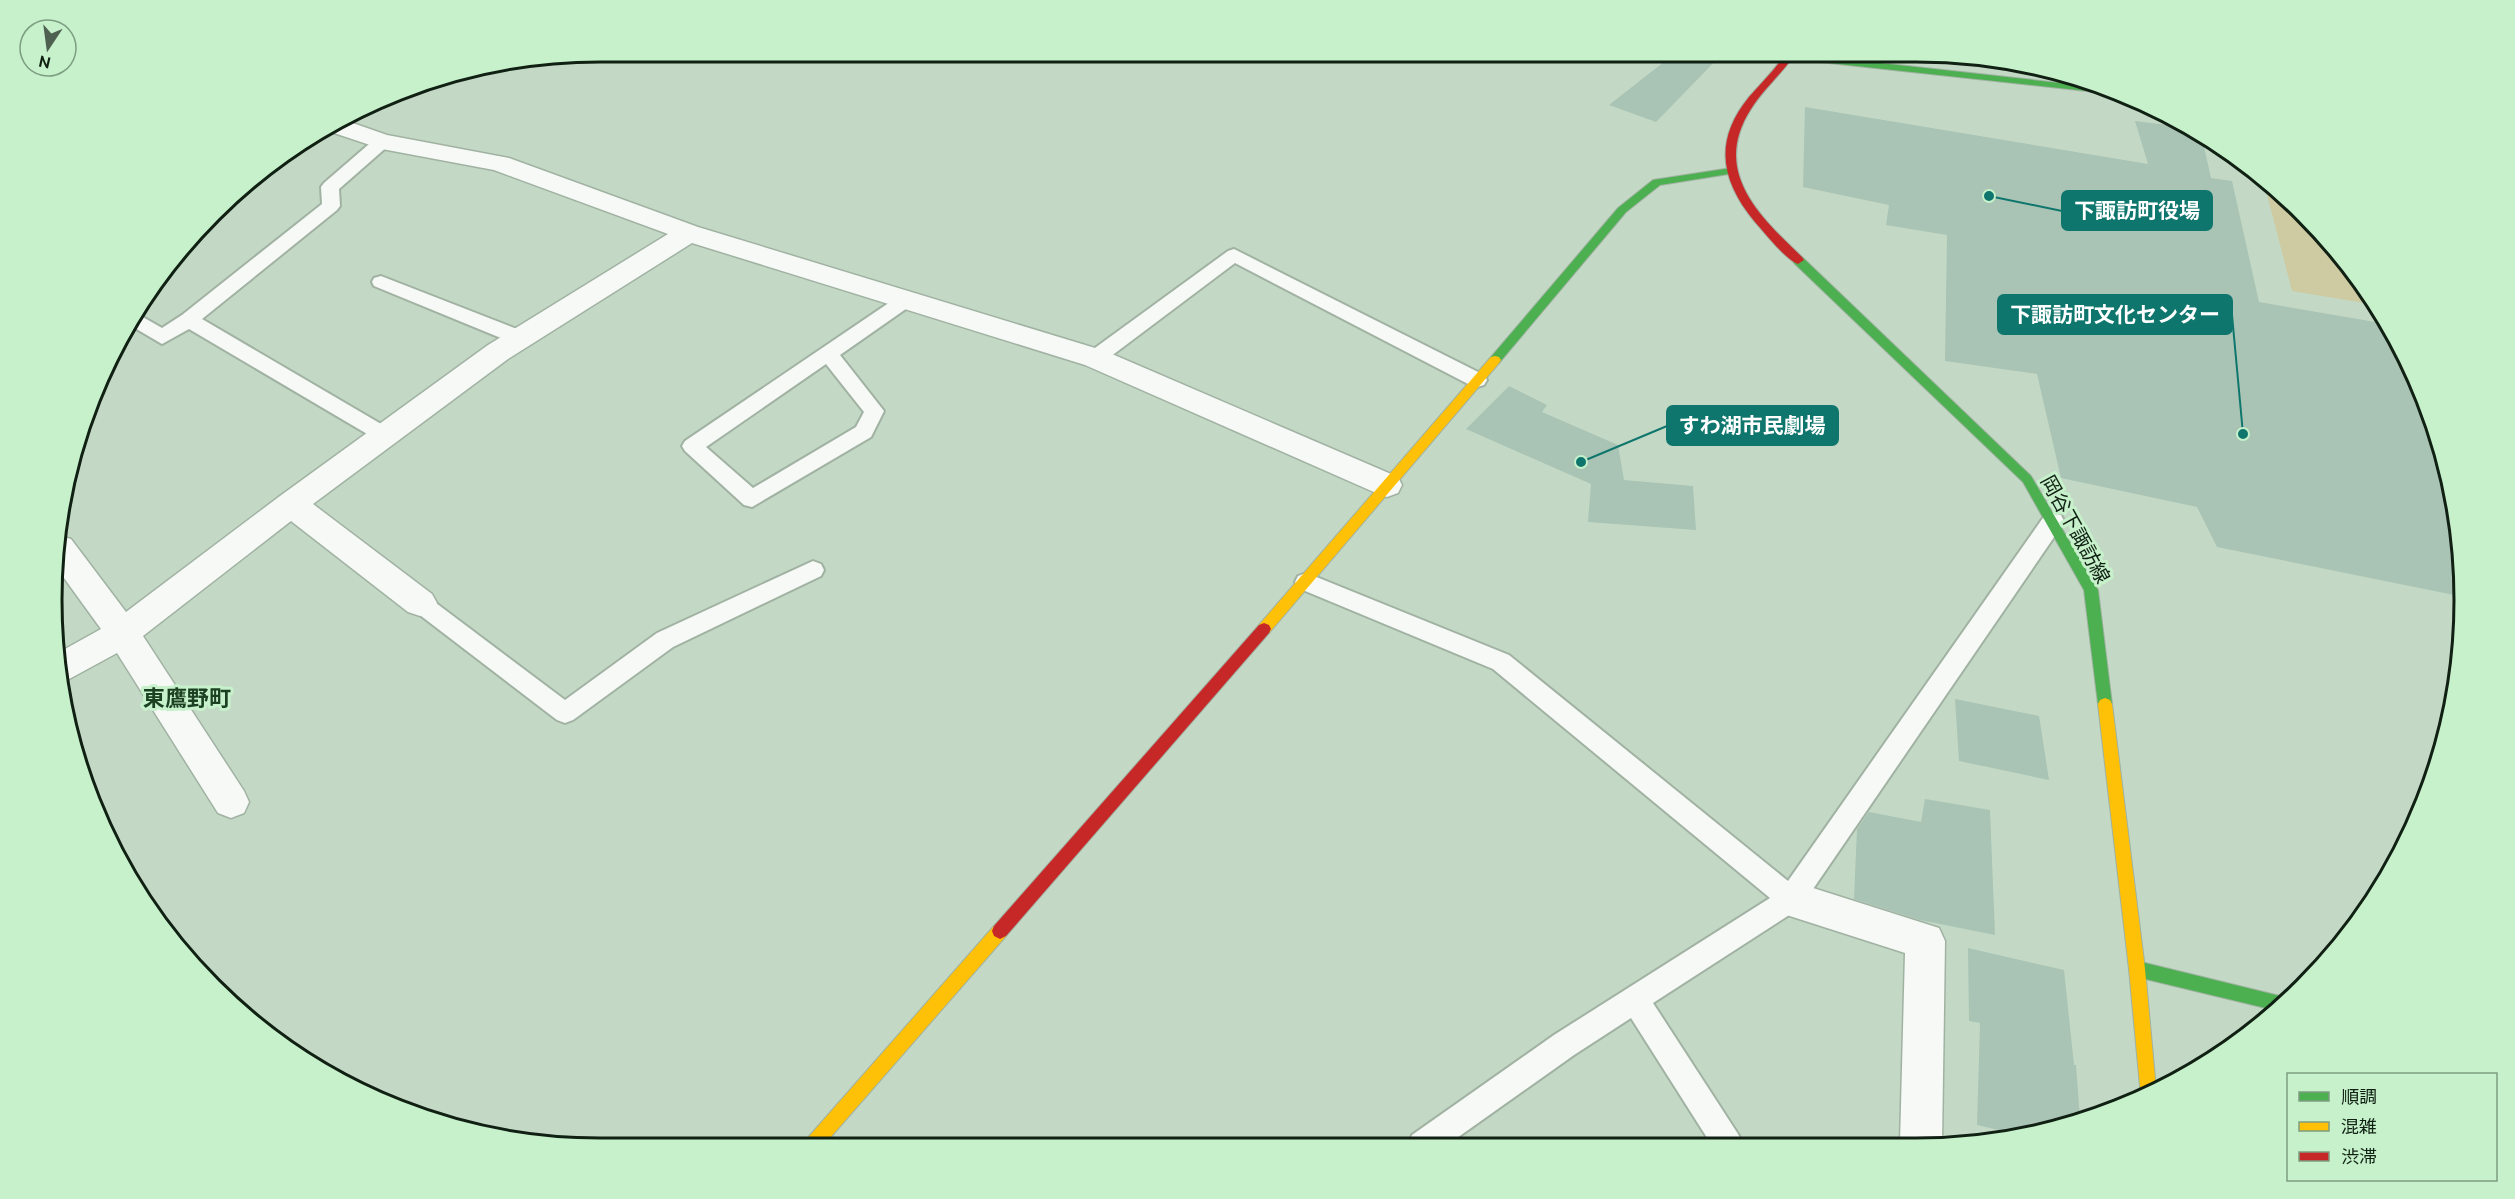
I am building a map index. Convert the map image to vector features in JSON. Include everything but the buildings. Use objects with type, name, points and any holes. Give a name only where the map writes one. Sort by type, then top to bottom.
[{"type":"street","name":"岡谷下諏訪線","points":[[1785,62],[1772,81],[1744,110],[1731,140],[1729,155],[1731,171],[1740,196],[1757,220],[2026,479],[2053,521],[2091,590],[2137,969],[2147,1085]]},
{"type":"street","points":[[1865,62],[2083,88]]},
{"type":"street","points":[[342,128],[382,142],[500,163],[689,233],[1095,358],[1387,485]]},
{"type":"street","points":[[819,1138],[1306,582],[1622,210],[1657,182],[1731,171]]},
{"type":"street","points":[[66,666],[123,633],[291,504],[498,352],[689,233]]},
{"type":"street","points":[[291,504],[420,603]]},
{"type":"street","points":[[64,553],[123,633],[231,802]]},
{"type":"street","points":[[1791,899],[1925,941],[1921,1138]]},
{"type":"street","points":[[2137,969],[2272,1002]]},
{"type":"lane","points":[[139,322],[162,337],[189,320],[331,206],[330,188],[382,142]]},
{"type":"lane","points":[[1095,358],[1234,255],[1478,380]]},
{"type":"lane","points":[[381,282],[520,338]]},
{"type":"lane","points":[[828,353],[874,411],[864,432],[752,499],[692,446],[711,432],[906,300]]},
{"type":"lane","points":[[189,320],[386,436]]},
{"type":"lane","points":[[1432,1138],[1564,1045],[1791,899],[2053,521]]},
{"type":"lane","points":[[420,603],[565,713],[665,640],[813,570]]},
{"type":"lane","points":[[1306,582],[1502,662],[1791,899]]},
{"type":"lane","points":[[1635,999],[1724,1138]]},
{"type":"shaded area","points":[[2266,192],[2320,245],[2364,303],[2292,291]]},
{"type":"traffic: fast","points":[[1845,62],[2085,89]]},
{"type":"traffic: fast","points":[[1495,360],[1622,210],[1657,182],[1731,171]]},
{"type":"traffic: fast","points":[[1798,260],[2027,479],[2091,590],[2105,704]]},
{"type":"traffic: fast","points":[[2137,969],[2272,1002]]},
{"type":"traffic: slow","points":[[1264,629],[1495,360]]},
{"type":"traffic: slow","points":[[2105,704],[2137,969],[2147,1085]]},
{"type":"traffic: slow","points":[[819,1138],[1000,931]]},
{"type":"traffic: jam","points":[[1785,62],[1746,108],[1734,131],[1730,152],[1732,173],[1751,210],[1798,260]]},
{"type":"traffic: jam","points":[[1000,931],[1264,629]]},
{"type":"place","name":"下諏訪町役場","points":[[1989,196]]},
{"type":"place","name":"下諏訪町文化センター","points":[[2243,434]]},
{"type":"place","name":"すわ湖市民劇場","points":[[1581,462]]},
{"type":"district","name":"東鷹野町","points":[[187,697]]}]
